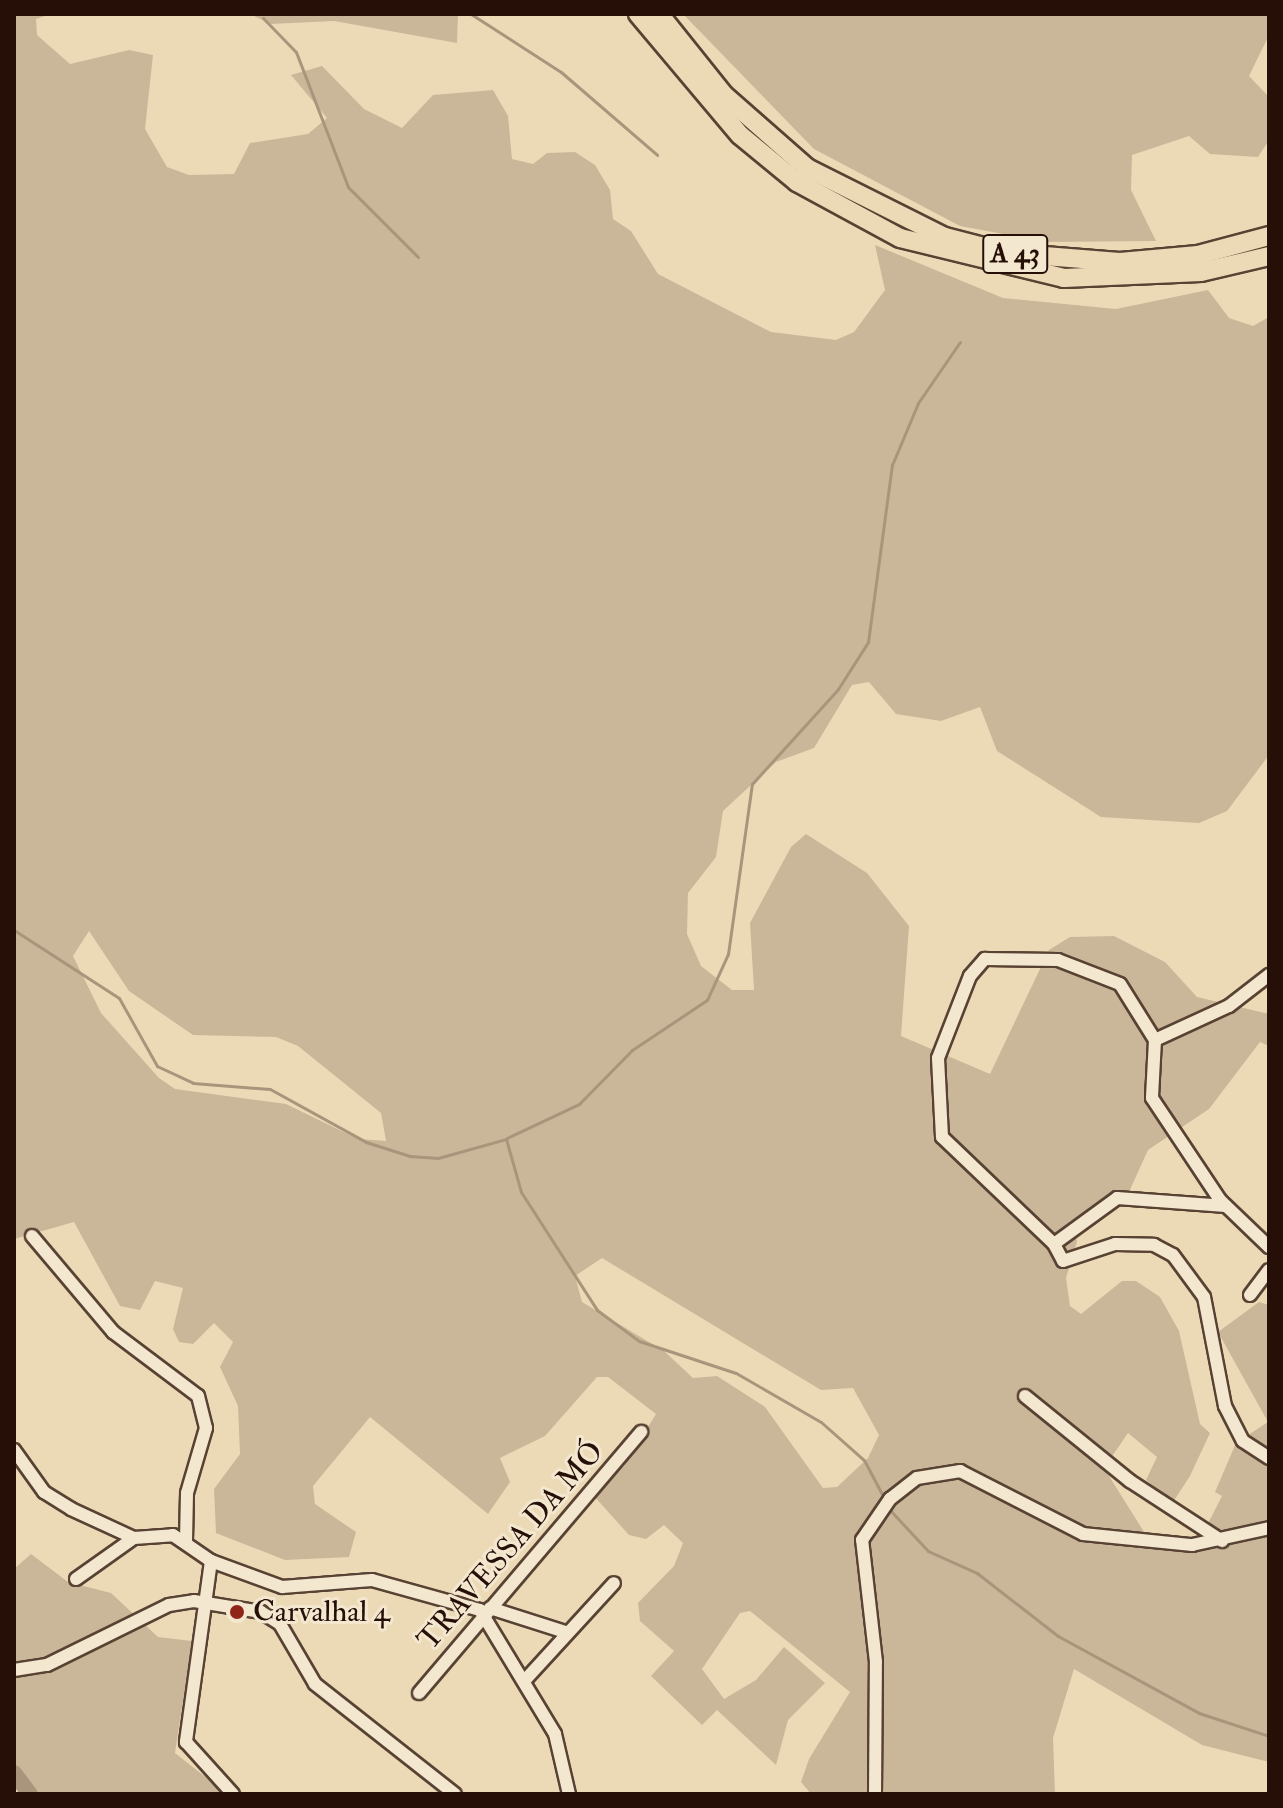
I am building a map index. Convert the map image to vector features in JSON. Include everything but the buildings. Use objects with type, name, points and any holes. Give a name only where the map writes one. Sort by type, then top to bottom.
[{"type":"highway","name":"A 43","points":[[638,14],[710,107],[900,238],[1004,269],[1120,280],[1199,264],[1269,256]]},
{"type":"highway","name":"A 43","points":[[659,14],[752,123],[839,198],[1007,253],[1120,262],[1199,264],[1269,236]]},
{"type":"street","points":[[1269,1247],[1226,1206],[1152,1098],[1155,1040],[1120,984],[1092,969],[1058,960],[985,959],[970,976],[938,1058],[942,1137],[1054,1244],[1063,1261],[1115,1244],[1154,1245],[1173,1255],[1204,1297],[1225,1406],[1243,1441],[1269,1458]]},
{"type":"street","points":[[1155,1040],[1229,1006],[1269,975]]},
{"type":"street","points":[[1054,1244],[1117,1198],[1226,1206]]},
{"type":"street","points":[[32,1236],[113,1332],[198,1396],[206,1428],[187,1493],[186,1540]]},
{"type":"street","points":[[1250,1295],[1269,1270]]},
{"type":"street","points":[[1025,1396],[1130,1481],[1222,1541]]},
{"type":"street","name":"TRAVESSA DA MÓ","points":[[419,1693],[641,1432]]},
{"type":"street","points":[[14,1450],[44,1492],[134,1538],[186,1540],[211,1561],[302,1590],[372,1580],[398,1584],[565,1632]]},
{"type":"street","points":[[875,1794],[876,1662],[862,1540],[890,1499],[937,1470],[988,1481],[1083,1534],[1222,1541],[1269,1528]]},
{"type":"street","points":[[76,1579],[134,1538]]},
{"type":"street","points":[[211,1561],[201,1602],[186,1742],[233,1794]]},
{"type":"street","points":[[526,1679],[565,1632],[614,1583]]},
{"type":"street","points":[[14,1670],[47,1665],[144,1612],[201,1602],[261,1612],[280,1624],[315,1684],[455,1794]]},
{"type":"street","points":[[487,1611],[555,1734],[569,1794]]},
{"type":"shaded area","points":[[14,14],[51,14],[36,19],[37,35],[70,64],[129,50],[153,55],[145,129],[167,167],[189,175],[234,174],[250,143],[308,134],[327,118],[291,75],[322,66],[364,109],[402,128],[433,95],[493,90],[508,116],[512,159],[533,164],[547,153],[575,152],[595,165],[610,190],[613,219],[631,231],[658,274],[771,332],[836,340],[854,332],[885,290],[875,245],[1003,298],[1116,309],[1208,290],[1229,318],[1253,326],[1269,317],[1269,755],[1227,811],[1199,823],[1101,817],[997,751],[980,707],[941,721],[896,714],[869,682],[852,685],[814,748],[776,762],[723,811],[716,857],[688,893],[687,934],[701,966],[732,990],[754,990],[750,923],[791,847],[806,834],[867,873],[909,926],[901,1036],[990,1074],[1049,950],[1070,937],[1114,936],[1165,962],[1197,997],[1269,1014],[1269,1046],[1260,1042],[1209,1109],[1148,1150],[1128,1194],[1094,1206],[1073,1225],[1077,1242],[1066,1278],[1070,1306],[1081,1314],[1122,1281],[1136,1281],[1160,1297],[1179,1331],[1200,1424],[1210,1433],[1190,1476],[1173,1502],[1146,1480],[1157,1457],[1128,1433],[1104,1468],[1146,1535],[1195,1549],[1222,1496],[1215,1492],[1236,1443],[1268,1422],[1218,1332],[1259,1302],[1269,1305],[1269,1762],[1202,1745],[1074,1669],[1053,1738],[1055,1794],[811,1794],[801,1782],[809,1759],[850,1692],[750,1611],[740,1613],[702,1669],[724,1699],[756,1680],[784,1647],[825,1683],[788,1720],[776,1765],[717,1710],[702,1725],[651,1676],[674,1651],[640,1621],[638,1603],[674,1566],[683,1543],[664,1525],[646,1539],[629,1535],[593,1495],[624,1466],[656,1414],[608,1377],[597,1377],[545,1436],[500,1458],[510,1482],[488,1514],[370,1417],[313,1486],[315,1504],[356,1532],[349,1557],[285,1560],[216,1533],[214,1489],[240,1454],[238,1406],[220,1367],[233,1342],[214,1323],[193,1344],[179,1342],[173,1329],[183,1288],[155,1281],[140,1310],[120,1306],[74,1222],[14,1239]],"holes":[[[89,931],[129,991],[193,1035],[276,1037],[298,1046],[381,1113],[386,1141],[358,1139],[286,1104],[175,1089],[159,1078],[101,1013],[73,956]],[[602,1258],[821,1390],[853,1388],[879,1435],[868,1458],[837,1487],[823,1488],[765,1407],[717,1376],[693,1378],[664,1351],[582,1302],[575,1276]]]},
{"type":"shaded area","points":[[250,14],[458,14],[457,43],[334,21],[271,24]]},
{"type":"shaded area","points":[[683,14],[1269,14],[1269,35],[1249,76],[1269,97],[1269,140],[1258,157],[1210,154],[1189,136],[1132,155],[1131,190],[1156,241],[1047,242],[960,226],[814,149]]},
{"type":"shaded area","points":[[31,1554],[68,1582],[111,1593],[158,1637],[192,1641],[175,1753],[227,1794],[23,1794],[14,1781],[14,1569]]},
{"type":"waterway","points":[[252,14],[312,14]]},
{"type":"waterway","points":[[471,14],[561,72],[657,155]]},
{"type":"waterway","points":[[263,18],[296,52],[348,187],[418,257]]},
{"type":"waterway","points":[[507,1138],[579,1104],[632,1050],[707,1000],[728,954],[752,784],[838,689],[868,642],[892,465],[918,403],[960,342]]},
{"type":"waterway","points":[[14,930],[119,998],[157,1066],[193,1083],[270,1089],[366,1142],[410,1156],[438,1158],[506,1139],[521,1192],[597,1310],[639,1341],[736,1373],[821,1422],[864,1460],[883,1496]]},
{"type":"waterway","points":[[890,1510],[928,1551],[977,1573],[1058,1636],[1199,1713],[1269,1736]]},
{"type":"waterway","points":[[14,1773],[30,1794]]},
{"type":"place","name":"Carvalhal 4","points":[[237,1612]]}]
